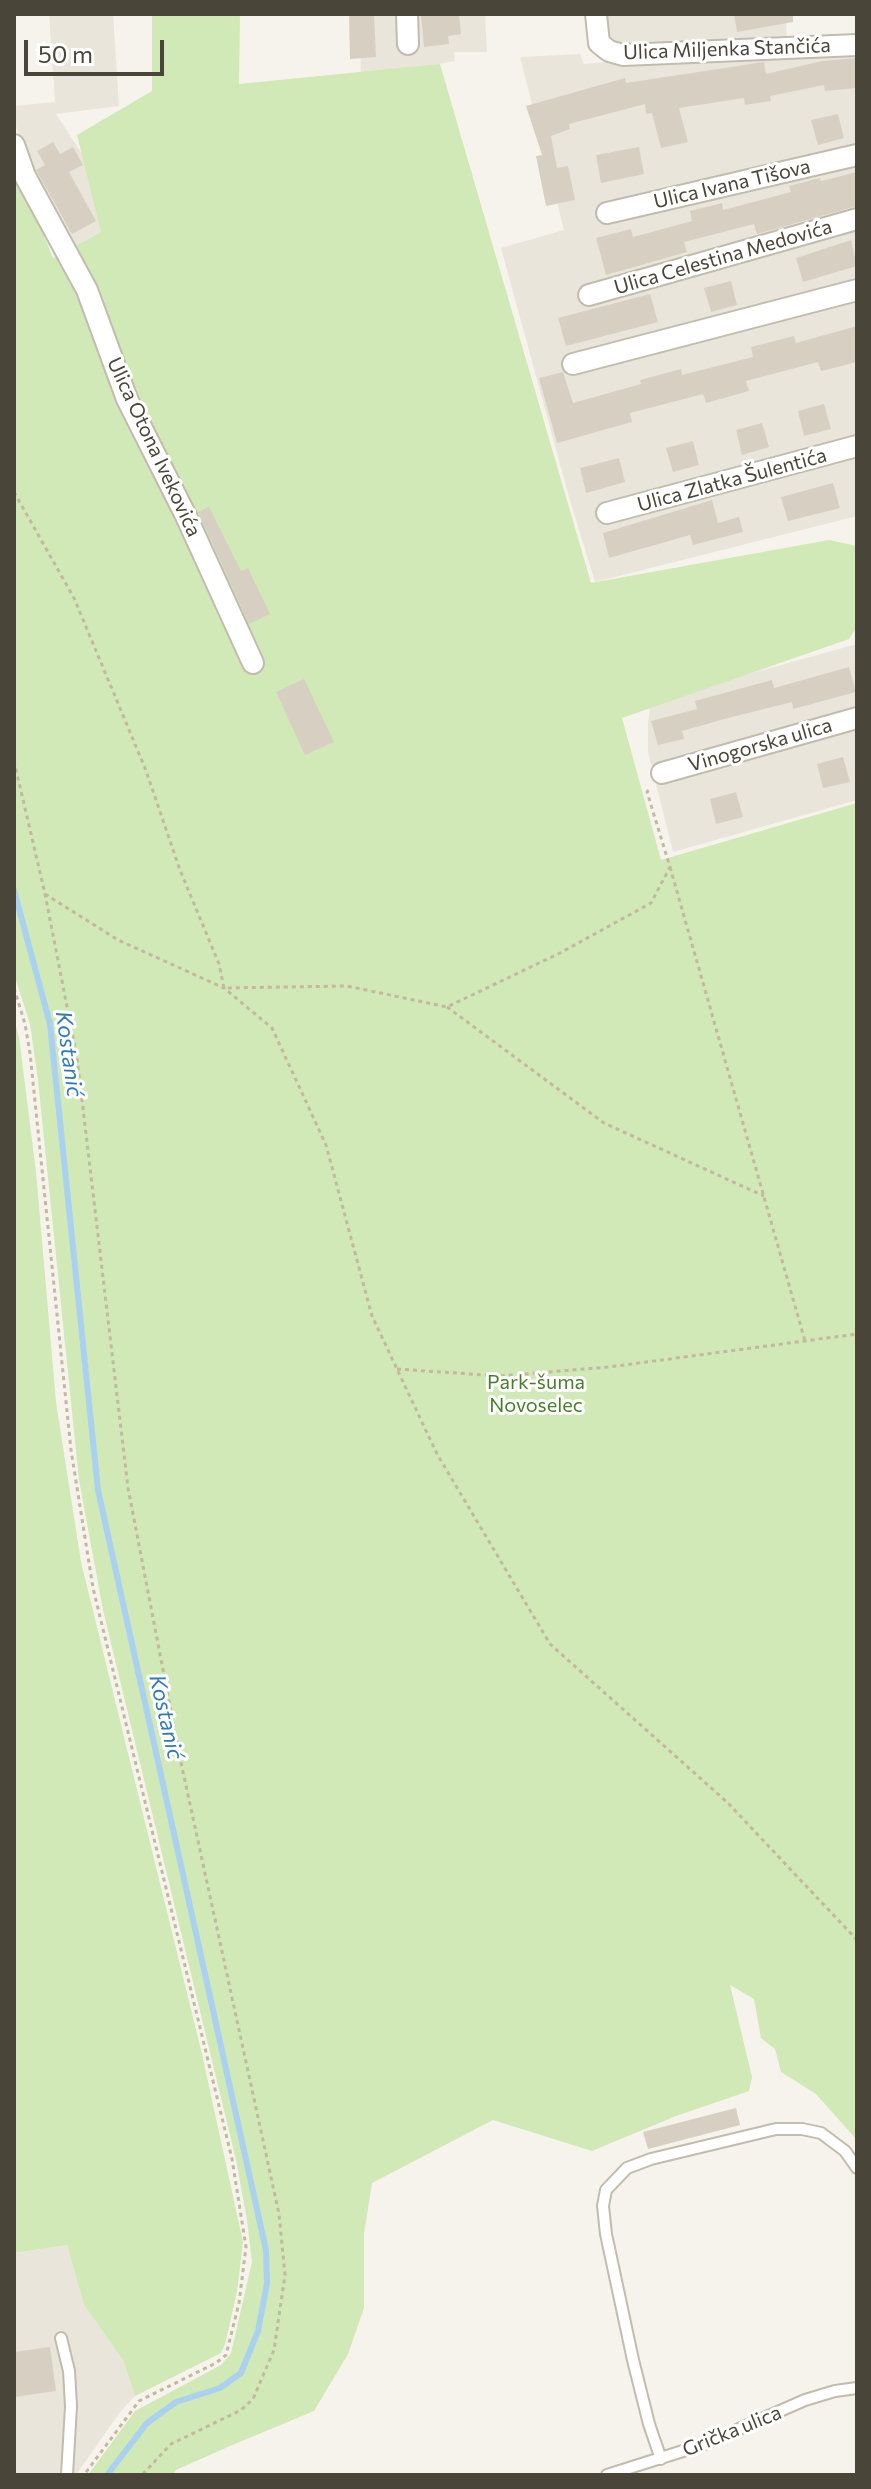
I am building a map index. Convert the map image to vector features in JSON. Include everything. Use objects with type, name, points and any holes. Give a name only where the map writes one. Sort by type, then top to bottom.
[{"type":"street","points":[[407,14],[408,44]]},
{"type":"street","name":"Ulica Miljenka Stančića","points":[[596,14],[599,43],[609,51],[623,55],[857,45]]},
{"type":"street","name":"Ulica Otona Ivekovića","points":[[14,145],[25,176],[87,290],[127,399],[186,516],[253,663]]},
{"type":"street","name":"Ulica Ivana Tišova","points":[[607,213],[857,155]]},
{"type":"street","name":"Ulica Celestina Medovića","points":[[589,295],[857,219]]},
{"type":"street","points":[[573,364],[857,290]]},
{"type":"street","name":"Ulica Zlatka Šulentića","points":[[607,513],[857,446]]},
{"type":"street","name":"Vinogorska ulica","points":[[662,773],[857,718]]},
{"type":"lane","points":[[661,2459],[642,2398],[612,2261],[603,2206],[606,2190],[627,2168],[651,2159],[776,2129],[821,2133],[845,2151],[857,2168]]},
{"type":"lane","points":[[61,2338],[69,2371],[71,2406],[67,2475]]},
{"type":"lane","name":"Grička ulica","points":[[607,2475],[718,2439],[805,2400],[857,2388]]},
{"type":"path","points":[[14,492],[74,598],[145,768],[180,870],[219,964],[224,988]]},
{"type":"path","points":[[14,761],[45,894],[77,1058],[128,1488],[180,1758],[279,2214],[285,2275],[274,2350],[253,2399],[241,2410],[171,2444],[142,2475]]},
{"type":"path","points":[[662,773],[647,792],[805,1341]]},
{"type":"path","points":[[447,1007],[560,953],[651,903],[670,867]]},
{"type":"path","points":[[45,894],[118,940],[224,988],[272,1028],[326,1145],[372,1316],[437,1454],[550,1644],[728,1803],[857,1940]]},
{"type":"path","points":[[224,988],[347,986],[447,1007],[604,1123],[764,1196]]},
{"type":"path","points":[[14,988],[30,1053],[71,1450],[93,1588],[232,2159],[246,2247],[241,2290],[226,2355],[139,2401],[84,2475]]},
{"type":"path","points":[[397,1369],[500,1376],[609,1367],[857,1334]]},
{"type":"shaded area","points":[[49,14],[113,14],[119,106],[56,114],[94,172],[101,232],[73,247],[30,168],[14,120],[14,106],[55,102]]},
{"type":"shaded area","points":[[359,14],[485,14],[487,52],[454,52],[455,61],[361,78]]},
{"type":"shaded area","points":[[604,14],[786,14],[787,52],[857,51],[857,516],[595,582],[501,248],[564,230],[520,57],[580,54],[584,64],[605,62]]},
{"type":"shaded area","points":[[857,644],[857,800],[673,852],[648,752],[651,701]]},
{"type":"shaded area","points":[[67,2245],[84,2305],[123,2360],[135,2396],[120,2412],[76,2475],[14,2475],[14,2253]]},
{"type":"green space","name":"Park-šuma Novoselec","points":[[152,14],[240,14],[239,84],[440,64],[591,583],[829,540],[857,546],[857,627],[849,639],[622,718],[661,860],[857,803],[857,2140],[816,2094],[781,2072],[775,2049],[761,2038],[754,1999],[730,1985],[752,2077],[749,2091],[676,2116],[592,2151],[493,2120],[372,2183],[364,2234],[364,2308],[348,2354],[314,2411],[176,2470],[172,2475],[88,2475],[135,2411],[221,2365],[231,2353],[252,2262],[236,2160],[103,1610],[79,1480],[38,1080],[30,1024],[14,974],[14,163],[53,258],[101,232],[77,135],[152,91]]},
{"type":"green space","points":[[14,1018],[36,1172],[56,1402],[81,1562],[202,2054],[243,2242],[237,2292],[221,2353],[135,2396],[123,2360],[84,2305],[67,2245],[14,2253]]},
{"type":"building","points":[[349,14],[374,14],[376,57],[350,59]]},
{"type":"building","points":[[421,14],[459,14],[461,34],[448,36],[449,44],[424,47]]},
{"type":"building","points":[[734,14],[793,14],[793,22],[737,32]]},
{"type":"building","points":[[857,58],[857,88],[825,91],[824,85],[770,96],[771,101],[745,105],[744,98],[679,108],[688,142],[661,148],[652,113],[646,114],[645,104],[569,124],[570,129],[551,136],[557,168],[568,166],[575,200],[546,206],[536,156],[542,155],[526,106],[625,78],[626,83],[764,62],[766,74],[822,61]]},
{"type":"building","points":[[838,114],[844,138],[818,145],[811,120]]},
{"type":"building","points":[[53,142],[60,154],[73,147],[83,165],[69,172],[96,221],[72,234],[36,170],[45,165],[37,151]]},
{"type":"building","points":[[639,147],[644,174],[601,183],[596,155]]},
{"type":"building","points":[[857,172],[857,206],[757,234],[754,224],[684,242],[687,252],[606,275],[596,238],[631,229],[633,237],[692,221],[690,211],[722,203],[723,210],[791,192],[789,186]]},
{"type":"building","points":[[851,240],[857,266],[803,282],[796,258]]},
{"type":"building","points":[[731,281],[737,305],[711,312],[704,288]]},
{"type":"building","points":[[650,294],[658,322],[566,346],[558,318]]},
{"type":"building","points":[[857,326],[857,362],[821,371],[818,362],[746,381],[749,391],[706,403],[703,394],[630,413],[632,422],[557,443],[539,378],[563,372],[573,403],[681,369],[682,375],[753,357],[751,347],[794,336],[796,343]]},
{"type":"building","points":[[824,404],[831,429],[804,436],[798,411]]},
{"type":"building","points":[[762,423],[769,447],[742,455],[736,430]]},
{"type":"building","points":[[693,441],[699,465],[673,472],[666,448]]},
{"type":"building","points":[[619,458],[625,482],[586,493],[580,468]]},
{"type":"building","points":[[833,483],[840,508],[788,521],[781,497]]},
{"type":"building","points":[[712,500],[718,523],[739,517],[743,532],[693,545],[690,535],[609,558],[603,533]]},
{"type":"building","points":[[209,507],[241,571],[248,568],[270,614],[249,624],[198,512]]},
{"type":"building","points":[[849,667],[856,692],[793,709],[792,702],[728,718],[682,731],[684,739],[658,745],[651,721],[697,709],[695,701],[772,680],[774,688]]},
{"type":"building","points":[[304,679],[334,742],[305,755],[276,692]]},
{"type":"building","points":[[843,757],[850,782],[823,788],[817,764]]},
{"type":"building","points":[[736,792],[743,817],[716,824],[710,799]]},
{"type":"building","points":[[736,2108],[740,2125],[648,2149],[643,2132]]},
{"type":"building","points":[[50,2347],[56,2391],[14,2397],[14,2352]]},
{"type":"waterway","name":"Kostanić","points":[[14,890],[50,1024],[98,1490],[266,2250],[267,2283],[258,2331],[241,2373],[220,2388],[176,2402],[147,2423],[107,2475]]}]
